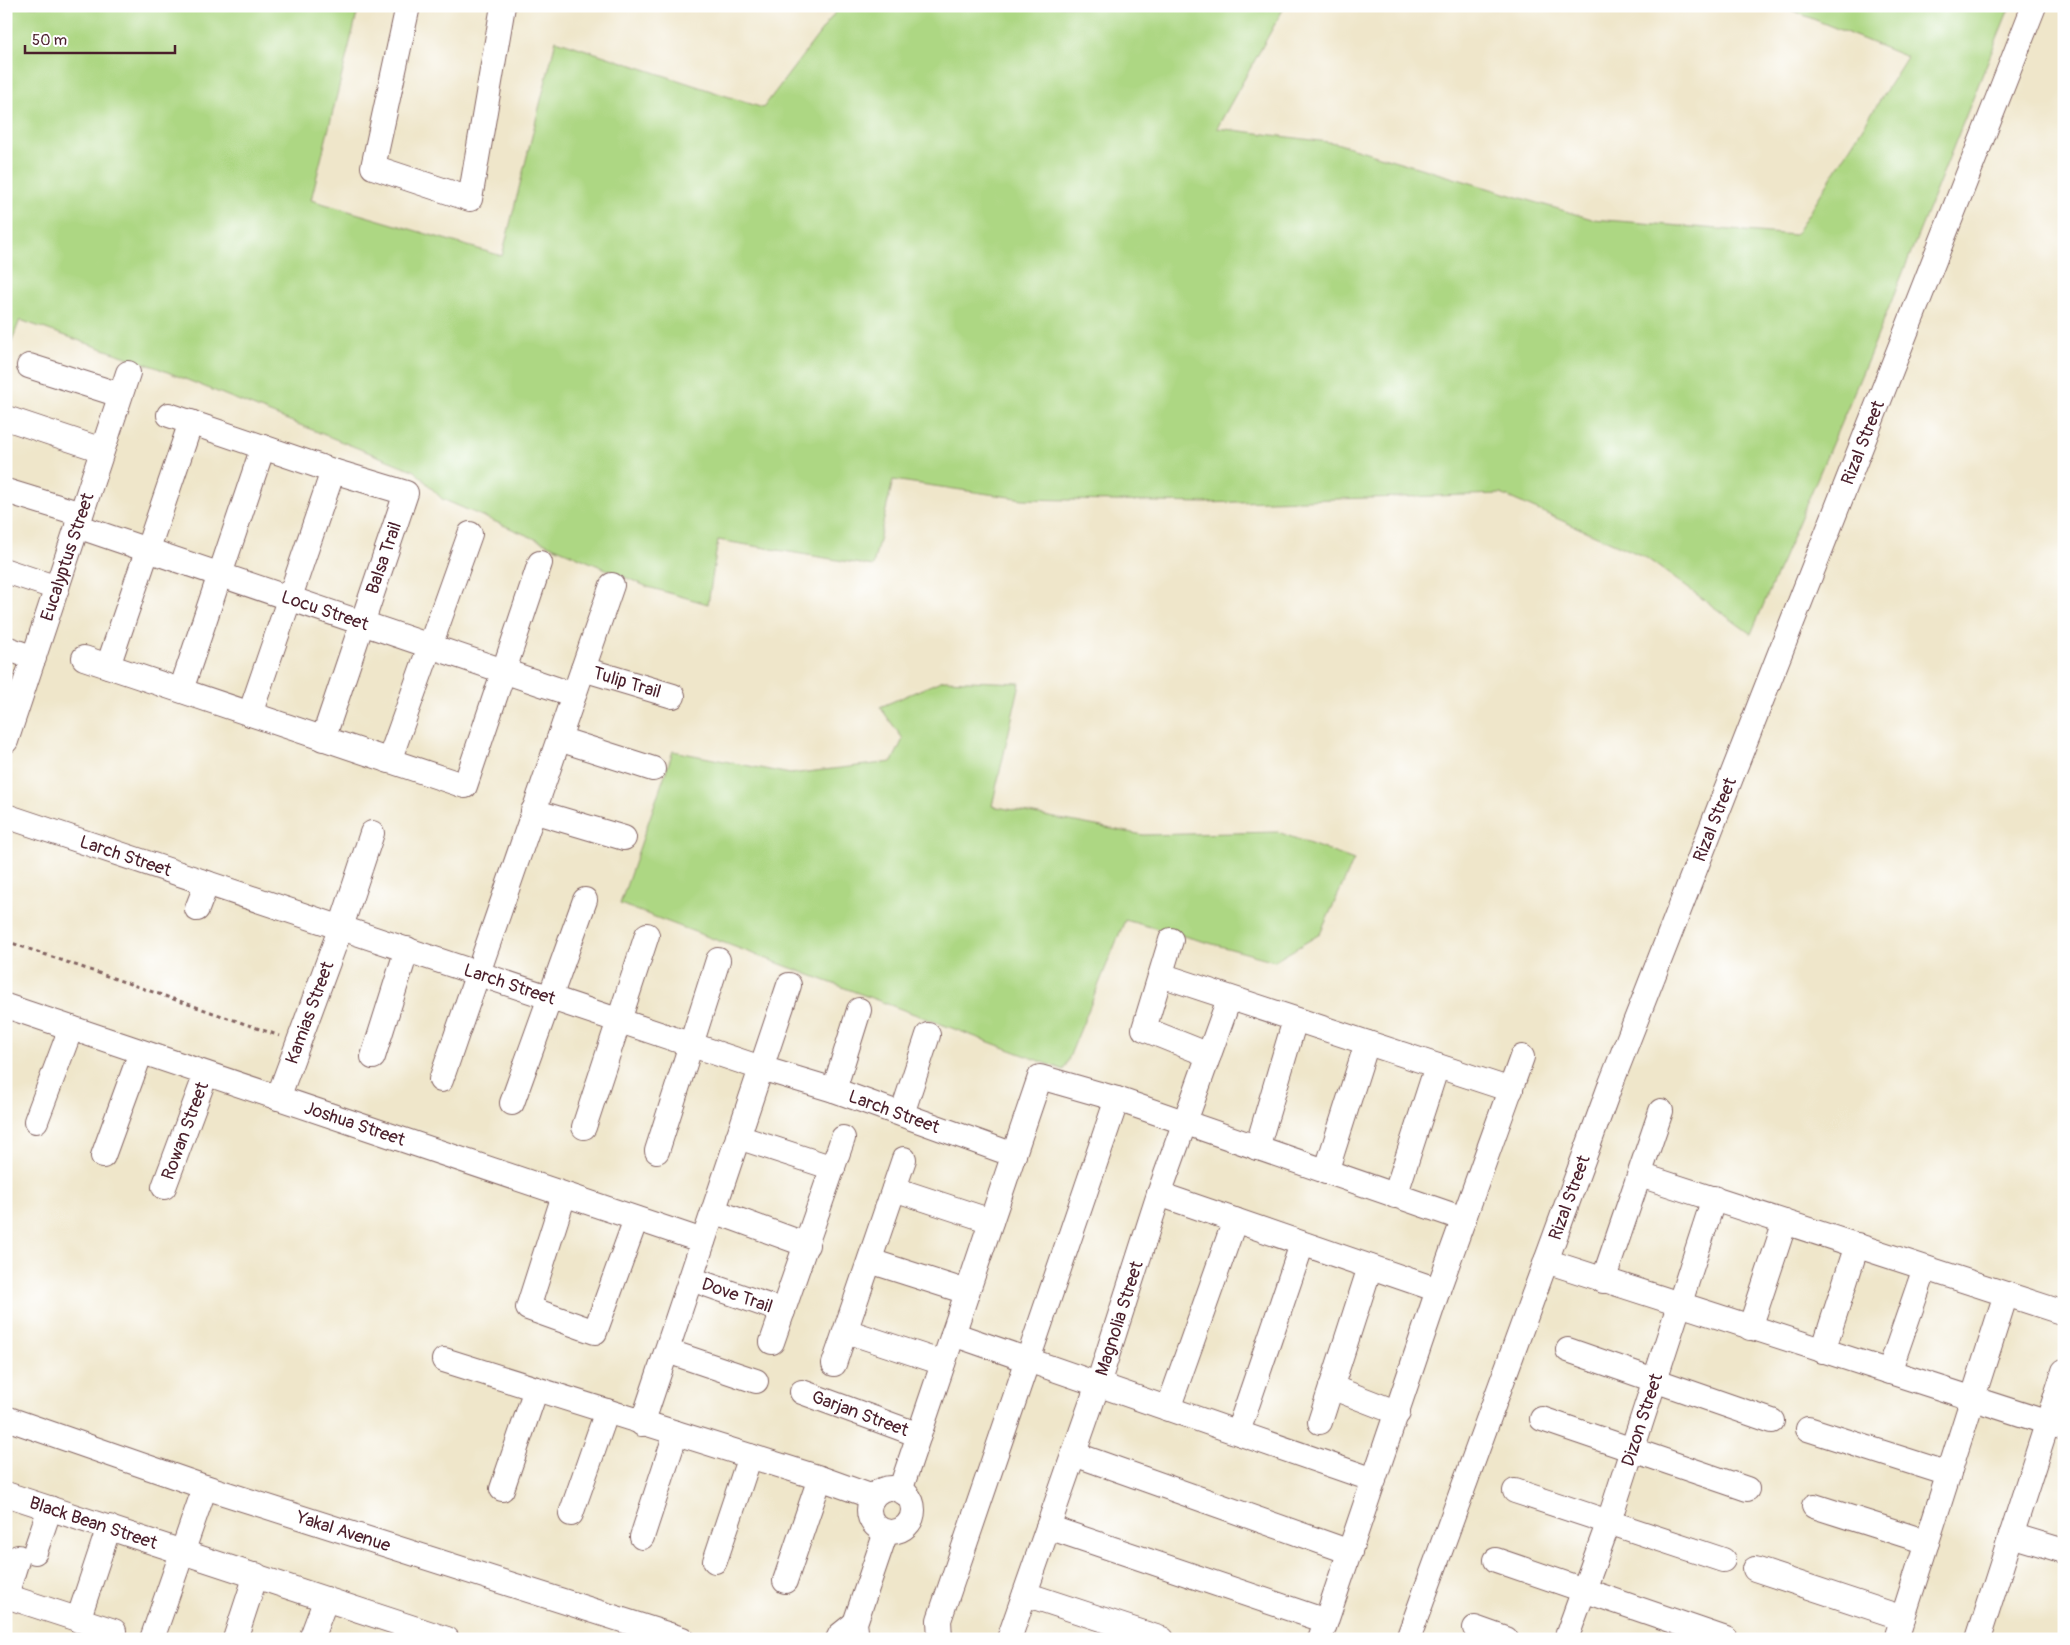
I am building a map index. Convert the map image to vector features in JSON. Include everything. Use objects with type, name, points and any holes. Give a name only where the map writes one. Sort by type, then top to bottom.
[{"type":"street","points":[[408,6],[373,166],[470,198],[503,6]]},
{"type":"street","name":"Rizal Street","points":[[1408,1639],[1610,1086],[2034,6]]},
{"type":"street","name":"Eucalyptus Street","points":[[8,732],[124,384],[29,366]]},
{"type":"street","points":[[169,415],[333,471],[250,714]]},
{"type":"street","points":[[9,419],[102,450]]},
{"type":"street","points":[[108,666],[191,422]]},
{"type":"street","points":[[181,690],[263,447]]},
{"type":"street","name":"Balsa Trail","points":[[323,739],[406,493],[333,471]]},
{"type":"street","name":"Locu Street","points":[[6,491],[148,550],[574,695]]},
{"type":"street","points":[[390,761],[470,534]]},
{"type":"street","points":[[84,658],[465,786],[540,563]]},
{"type":"street","points":[[6,572],[56,588]]},
{"type":"street","points":[[441,1080],[612,585]]},
{"type":"street","points":[[6,648],[34,658]]},
{"type":"street","name":"Tulip Trail","points":[[583,668],[673,696]]},
{"type":"street","points":[[558,739],[653,769]]},
{"type":"street","points":[[533,811],[624,838]]},
{"type":"street","name":"Larch Street","points":[[6,816],[207,883],[254,890],[340,927],[762,1068],[834,1090],[1014,1155]]},
{"type":"street","name":"Kamias Street","points":[[278,1098],[372,833]]},
{"type":"street","points":[[197,909],[207,883]]},
{"type":"street","points":[[512,1103],[585,900]]},
{"type":"street","points":[[584,1127],[647,935]]},
{"type":"street","points":[[1171,940],[1144,1029],[1209,1055]]},
{"type":"street","points":[[373,1057],[407,949]]},
{"type":"street","points":[[657,1151],[718,960]]},
{"type":"street","points":[[1161,975],[1510,1090]]},
{"type":"street","points":[[642,1424],[789,985]]},
{"type":"street","name":"Magnolia Street","points":[[1009,1639],[1098,1384],[1159,1194],[1229,998]]},
{"type":"street","name":"Joshua Street","points":[[6,1006],[703,1241]]},
{"type":"street","points":[[834,1090],[859,1010]]},
{"type":"street","points":[[1257,1148],[1296,1020]]},
{"type":"street","points":[[36,1121],[71,1028]]},
{"type":"street","points":[[902,1114],[928,1035]]},
{"type":"street","points":[[1326,1172],[1367,1043]]},
{"type":"street","points":[[103,1156],[141,1052]]},
{"type":"street","points":[[1048,1527],[1323,1630],[1398,1413],[1438,1290],[1522,1057]]},
{"type":"street","points":[[1395,1196],[1437,1066]]},
{"type":"street","name":"Rowan Street","points":[[164,1187],[206,1074]]},
{"type":"street","points":[[900,1490],[1040,1077],[1118,1099],[1464,1220]]},
{"type":"street","points":[[940,1639],[939,1620],[1118,1099]]},
{"type":"street","points":[[1603,1281],[1661,1111]]},
{"type":"street","points":[[738,1137],[833,1168]]},
{"type":"street","points":[[772,1342],[843,1138]]},
{"type":"street","points":[[834,1364],[904,1159]]},
{"type":"street","points":[[1640,1175],[2064,1313]]},
{"type":"street","points":[[894,1189],[991,1221]]},
{"type":"street","points":[[1159,1194],[1438,1290]]},
{"type":"street","points":[[564,1195],[528,1308],[596,1332],[636,1219]]},
{"type":"street","name":"Dizon Street","points":[[1566,1639],[1608,1524],[1714,1198]]},
{"type":"street","points":[[714,1211],[806,1244]]},
{"type":"street","points":[[1168,1408],[1235,1220]]},
{"type":"street","points":[[1750,1328],[1784,1222]]},
{"type":"street","points":[[1238,1432],[1302,1244]]},
{"type":"street","points":[[1822,1351],[1856,1245]]},
{"type":"street","points":[[870,1261],[967,1292]]},
{"type":"street","points":[[1546,1261],[2055,1426]]},
{"type":"street","points":[[1320,1422],[1370,1267]]},
{"type":"street","points":[[1890,1372],[1925,1268]]},
{"type":"street","name":"Dove Trail","points":[[691,1279],[783,1311]]},
{"type":"street","points":[[1755,1570],[1899,1628],[2006,1294]]},
{"type":"street","points":[[846,1331],[943,1363]]},
{"type":"street","points":[[953,1334],[1374,1480]]},
{"type":"street","points":[[1568,1350],[1772,1421]]},
{"type":"street","points":[[667,1351],[756,1381]]},
{"type":"street","points":[[444,1360],[607,1411],[642,1424],[820,1478],[873,1497]]},
{"type":"street","points":[[1978,1639],[2011,1535],[2055,1426],[2064,1372]]},
{"type":"street","points":[[1332,1387],[1398,1413]]},
{"type":"street","points":[[502,1489],[536,1389]]},
{"type":"street","name":"Garjan Street","points":[[802,1392],[919,1435]]},
{"type":"street","points":[[571,1514],[607,1411]]},
{"type":"street","name":"Yakal Avenue","points":[[6,1418],[205,1487],[682,1639]]},
{"type":"street","points":[[1542,1419],[1747,1489]]},
{"type":"street","points":[[1808,1430],[1949,1474]]},
{"type":"street","points":[[642,1537],[676,1433]]},
{"type":"street","points":[[1074,1454],[1350,1552]]},
{"type":"street","points":[[715,1561],[750,1456]]},
{"type":"street","points":[[785,1581],[820,1478]]},
{"type":"street","points":[[152,1639],[205,1487]]},
{"type":"street","points":[[885,1489],[900,1490],[909,1497],[913,1507],[912,1518],[906,1527],[897,1532],[886,1532],[876,1528],[870,1518],[868,1507],[873,1497],[885,1489]]},
{"type":"street","points":[[1515,1492],[1608,1524],[1723,1560]]},
{"type":"street","name":"Black Bean Street","points":[[6,1494],[326,1599],[391,1630],[447,1639]]},
{"type":"street","points":[[1814,1506],[1927,1542]]},
{"type":"street","points":[[50,1508],[6,1596],[114,1632]]},
{"type":"street","points":[[78,1620],[109,1527]]},
{"type":"street","points":[[850,1634],[886,1532]]},
{"type":"street","points":[[2011,1535],[2064,1551]]},
{"type":"street","points":[[1496,1560],[1726,1639]]},
{"type":"street","points":[[235,1639],[256,1576]]},
{"type":"street","points":[[1025,1594],[1162,1639]]},
{"type":"street","points":[[311,1639],[326,1599]]},
{"type":"street","points":[[1475,1628],[1506,1639]]},
{"type":"path","points":[[6,941],[298,1042]]},
{"type":"green space","points":[[6,6],[359,6],[311,200],[502,256],[556,40],[763,108],[840,6],[1285,6],[1217,128],[1336,143],[1592,219],[1795,235],[1907,57],[1781,6],[2010,6],[1869,357],[1751,634],[1645,557],[1501,494],[1204,503],[1023,499],[893,480],[873,566],[718,540],[708,604],[648,587],[442,499],[415,471],[155,367],[20,320],[6,355]]},
{"type":"green space","points":[[943,680],[1020,683],[992,806],[1143,835],[1278,832],[1354,860],[1320,934],[1275,961],[1125,920],[1064,1070],[620,904],[673,751],[790,774],[892,762],[903,739],[880,707]]}]
